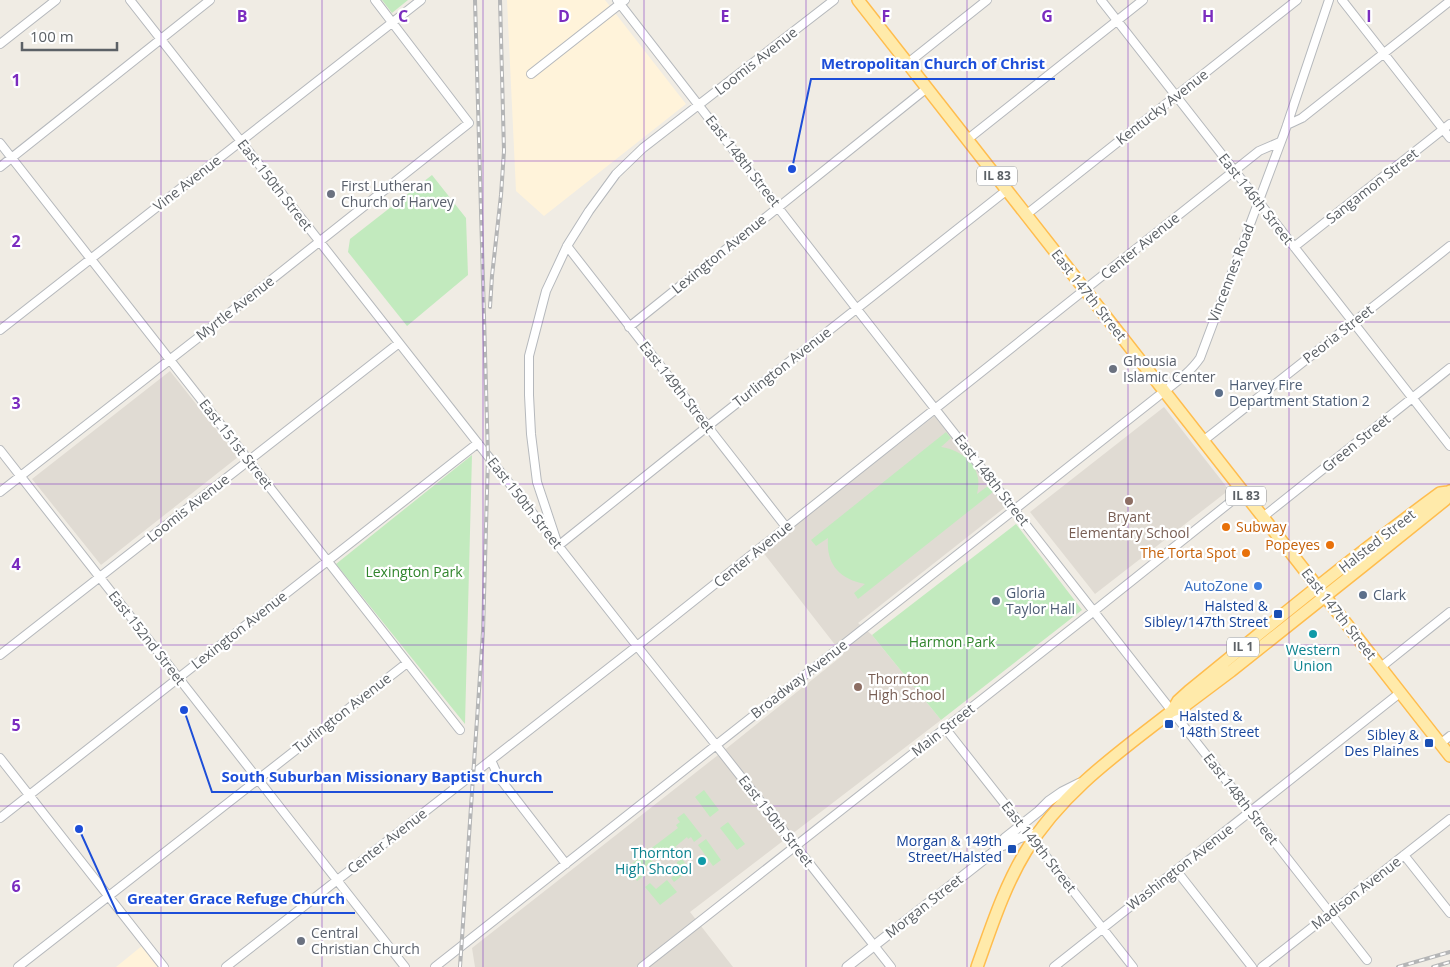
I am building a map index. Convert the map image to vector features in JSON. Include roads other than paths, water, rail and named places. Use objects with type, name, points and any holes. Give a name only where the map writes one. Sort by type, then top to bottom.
[{"type":"main road","name":"East 147th Street","points":[[858,0],[1450,756]]},
{"type":"main road","name":"Halsted Street","points":[[977,967],[1009,884],[1033,836],[1062,802],[1084,781],[1172,711],[1183,707],[1241,663],[1321,592],[1407,532],[1445,500],[1449,491]]},
{"type":"street","points":[[0,44],[56,0]]},
{"type":"street","name":"East 150th Street","points":[[130,0],[891,967]]},
{"type":"street","points":[[0,167],[210,0]]},
{"type":"street","points":[[375,0],[392,23]]},
{"type":"street","name":"Vine Avenue","points":[[0,330],[421,0]]},
{"type":"street","name":"Loomis Avenue","points":[[558,546],[537,482],[530,434],[529,356],[546,291],[567,246],[616,174],[643,148],[834,0]]},
{"type":"street","points":[[908,63],[986,0]]},
{"type":"street","name":"East 146th Street","points":[[1101,0],[1450,446]]},
{"type":"street","points":[[968,139],[1143,0]]},
{"type":"street","name":"Kentucky Avenue","points":[[1027,214],[1297,0]]},
{"type":"street","name":"Vincennes Road","points":[[1164,392],[1200,358],[1287,124],[1329,0]]},
{"type":"street","points":[[1342,0],[1447,127],[1450,138]]},
{"type":"street","points":[[531,74],[621,1]]},
{"type":"street","name":"East 148th Street","points":[[621,1],[856,308],[1367,960]]},
{"type":"street","points":[[1287,124],[1302,118],[1450,1]]},
{"type":"street","name":"Myrtle Avenue","points":[[0,492],[469,123],[392,23]]},
{"type":"street","name":"Lexington Avenue","points":[[629,326],[927,88]]},
{"type":"street","name":"Sangamon Street","points":[[1294,247],[1447,127]]},
{"type":"street","name":"Center Avenue","points":[[226,967],[637,646],[1259,151],[1280,142]]},
{"type":"street","name":"East 151st Street","points":[[0,143],[460,730]]},
{"type":"street","name":"Turlington Avenue","points":[[558,546],[1007,190]]},
{"type":"street","name":"East 149th Street","points":[[567,246],[786,527]]},
{"type":"street","name":"Peoria Street","points":[[1203,441],[1450,246]]},
{"type":"street","name":"Loomis Avenue","points":[[0,655],[399,343]]},
{"type":"street","name":"Green Street","points":[[1263,517],[1450,368]]},
{"type":"street","name":"Broadway Avenue","points":[[434,967],[1164,392]]},
{"type":"street","name":"Lexington Avenue","points":[[0,818],[478,443]]},
{"type":"street","name":"East 152nd Street","points":[[0,450],[405,967]]},
{"type":"street","name":"Main Street","points":[[645,966],[1243,492]]},
{"type":"street","points":[[1381,667],[1450,612]]},
{"type":"street","name":"Turlington Avenue","points":[[18,967],[407,663]]},
{"type":"street","name":"Washington Avenue","points":[[1054,967],[1401,692]]},
{"type":"street","name":"East 149th Street","points":[[945,728],[1021,825],[1033,836],[1133,967]]},
{"type":"street","points":[[1440,744],[1450,736]]},
{"type":"street","points":[[0,758],[164,967]]},
{"type":"street","points":[[491,760],[498,776],[566,864]]},
{"type":"street","name":"Morgan Street","points":[[1001,846],[1005,838],[1062,792],[1084,781]]},
{"type":"street","name":"Madison Avenue","points":[[1262,967],[1450,819]]},
{"type":"street","name":"Morgan Street","points":[[848,967],[1001,846],[1009,844],[1015,839],[1033,836]]},
{"type":"street","points":[[1404,855],[1450,913]]},
{"type":"street","points":[[1176,870],[1252,967]]},
{"type":"railway","points":[[460,967],[483,632],[488,457],[475,0]]},
{"type":"railway","points":[[490,307],[504,151],[500,0]]},
{"type":"railway","points":[[1398,967],[1450,952]]},
{"type":"railway","points":[[1433,967],[1450,962]]},
{"type":"place","name":"Metropolitan Church of Christ","points":[[792,169]]},
{"type":"place","name":"First Lutheran Church of Harvey","points":[[331,194]]},
{"type":"place","name":"Ghousia Islamic Center","points":[[1113,369]]},
{"type":"place","name":"Harvey Fire Department Station 2","points":[[1219,393]]},
{"type":"place","name":"Bryant Elementary School","points":[[1129,501]]},
{"type":"place","name":"Subway","points":[[1226,527]]},
{"type":"place","name":"Popeyes","points":[[1330,545]]},
{"type":"place","name":"The Torta Spot","points":[[1246,553]]},
{"type":"place","name":"AutoZone","points":[[1258,586]]},
{"type":"place","name":"Clark","points":[[1363,595]]},
{"type":"place","name":"Gloria Taylor Hall","points":[[996,601]]},
{"type":"place","name":"Halsted & Sibley/147th Street","points":[[1278,614]]},
{"type":"place","name":"Western Union","points":[[1313,634]]},
{"type":"place","name":"Thornton High School","points":[[858,687]]},
{"type":"place","name":"South Suburban Missionary Baptist Church","points":[[184,710]]},
{"type":"place","name":"Halsted & 148th Street","points":[[1169,724]]},
{"type":"place","name":"Sibley & Des Plaines","points":[[1429,743]]},
{"type":"place","name":"Greater Grace Refuge Church","points":[[79,829]]},
{"type":"place","name":"Morgan & 149th Street/Halsted","points":[[1012,849]]},
{"type":"place","name":"Thornton High Shcool","points":[[702,861]]},
{"type":"place","name":"Central Christian Church","points":[[301,941]]},
{"type":"park label","name":"Lexington Park","points":[[414,572]]},
{"type":"park label","name":"Harmon Park","points":[[952,642]]}]
